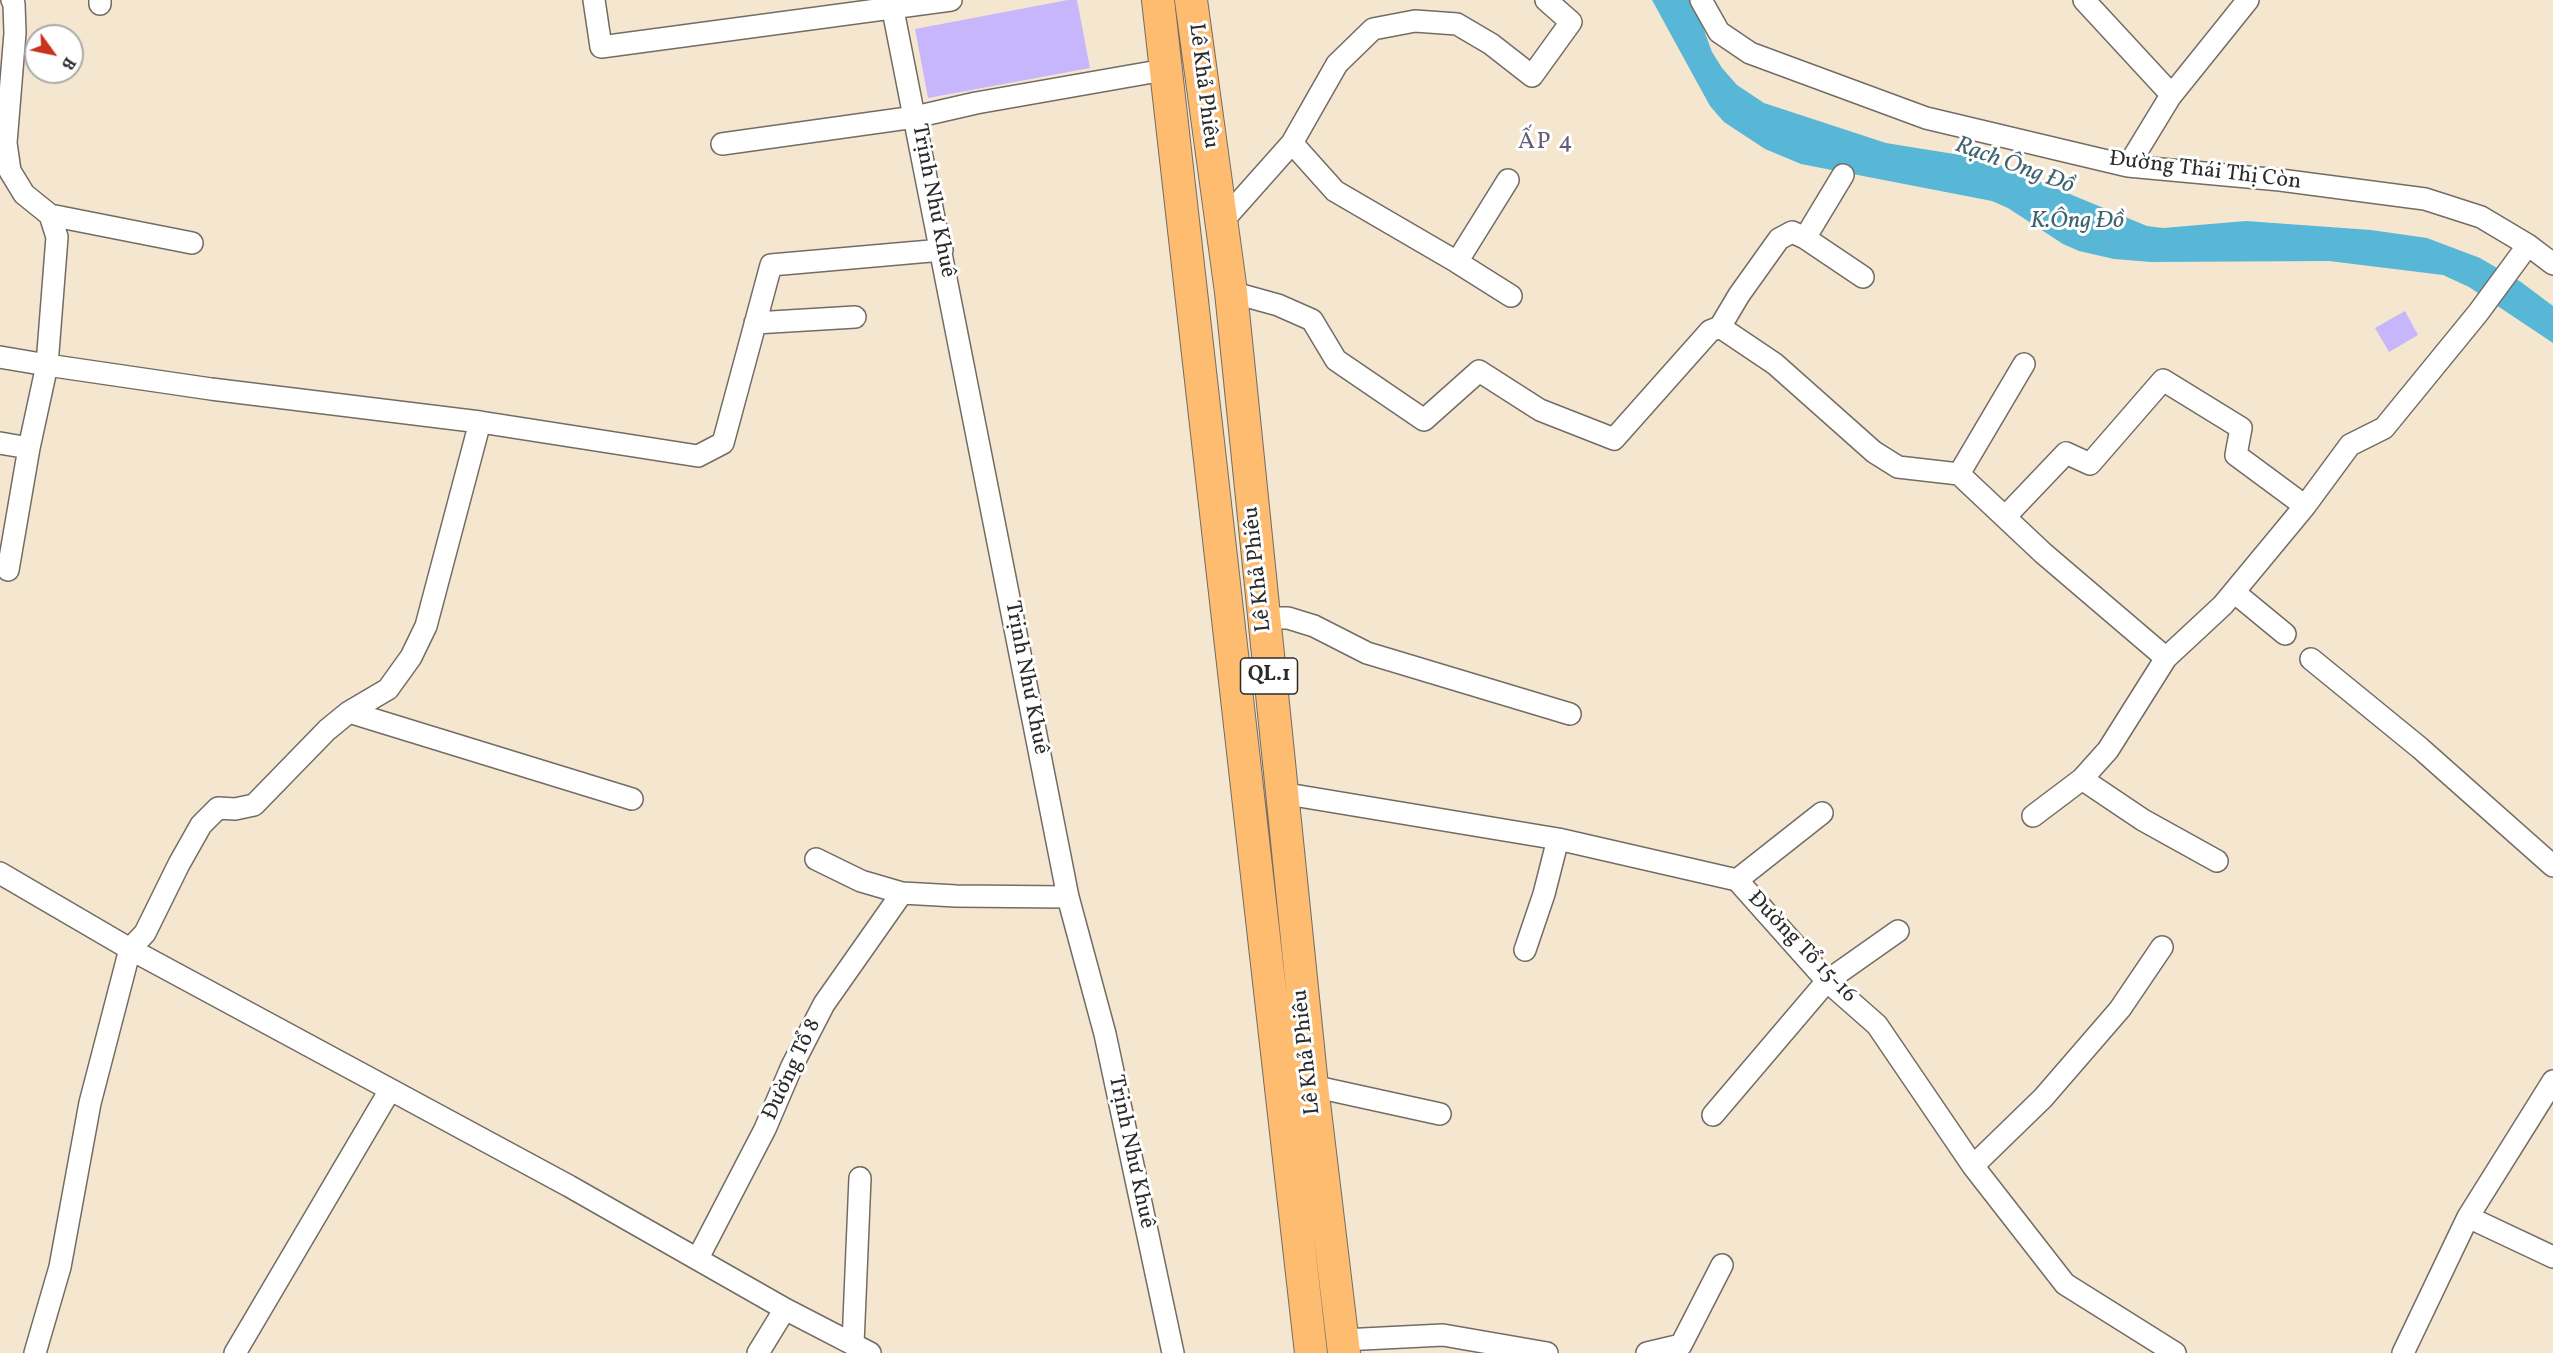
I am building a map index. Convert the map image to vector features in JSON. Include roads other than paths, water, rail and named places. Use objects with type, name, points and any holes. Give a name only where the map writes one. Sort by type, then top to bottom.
[{"type":"highway","name":"Lê Khả Phiêu","points":[[1158,0],[1164,70],[1311,1353]]},
{"type":"highway","name":"Lê Khả Phiêu","points":[[1191,0],[1231,292],[1312,1086],[1343,1347]]},
{"type":"street","points":[[12,0],[15,33],[6,143],[10,171],[24,194],[50,215],[192,243]]},
{"type":"street","points":[[594,0],[600,47],[892,4],[951,0]]},
{"type":"street","points":[[1220,224],[1292,143],[1337,64],[1373,29],[1415,21],[1457,24],[1491,44],[1532,76],[1571,22],[1546,0]]},
{"type":"street","name":"Đường Thái Thị Còn","points":[[1701,0],[1719,32],[1750,53],[1926,118],[2128,166],[2280,180],[2425,199],[2481,217],[2528,245],[2553,264]]},
{"type":"street","points":[[2084,0],[2169,92],[2170,97]]},
{"type":"street","points":[[2128,166],[2170,97],[2248,0]]},
{"type":"street","name":"Trịnh Như Khuê","points":[[892,4],[1068,897],[1105,1034],[1173,1353]]},
{"type":"street","points":[[722,144],[915,117],[976,103],[1164,70]]},
{"type":"street","points":[[1292,143],[1335,191],[1457,262],[1511,297]]},
{"type":"street","points":[[1805,238],[1843,176]]},
{"type":"street","points":[[1457,262],[1509,180]]},
{"type":"street","points":[[8,570],[29,448],[47,365],[57,237],[50,215]]},
{"type":"street","points":[[1231,292],[1278,305],[1312,320],[1335,360],[1424,420],[1479,371],[1540,410],[1614,439],[1710,331],[1720,327],[1739,295],[1779,239],[1792,232],[1805,238],[1863,277]]},
{"type":"street","points":[[2033,816],[2082,779],[2108,750],[2166,658],[2234,592],[2305,506],[2349,445],[2384,428],[2478,313],[2528,245]]},
{"type":"street","points":[[0,357],[211,389],[480,422],[699,456],[723,442],[771,265],[942,250]]},
{"type":"street","points":[[755,324],[855,317]]},
{"type":"street","points":[[1720,327],[1775,364],[1874,452],[1898,467],[1959,474],[2043,553],[2166,658]]},
{"type":"street","points":[[1959,474],[2024,364]]},
{"type":"street","points":[[2005,517],[2066,453],[2090,464],[2163,380],[2241,428],[2236,455],[2305,506]]},
{"type":"street","points":[[35,1353],[60,1267],[90,1103],[130,949],[145,933],[201,825],[218,807],[235,809],[254,805],[327,730],[349,712],[388,689],[411,657],[426,626],[480,422]]},
{"type":"street","points":[[0,443],[29,448]]},
{"type":"street","points":[[2234,592],[2285,634]]},
{"type":"street","points":[[1264,618],[1288,618],[1314,626],[1367,653],[1570,714]]},
{"type":"street","points":[[2311,659],[2420,748],[2553,866]]},
{"type":"street","points":[[349,712],[544,774],[632,799]]},
{"type":"street","points":[[2082,779],[2144,820],[2217,861]]},
{"type":"street","name":"Đường Tổ 15-16","points":[[1281,793],[1558,839],[1737,880],[1827,981],[1877,1025],[1973,1166],[2065,1284],[2175,1353]]},
{"type":"street","points":[[1737,880],[1822,813]]},
{"type":"street","points":[[1525,950],[1544,894],[1558,839]]},
{"type":"street","points":[[816,859],[861,881],[902,892],[956,896],[1068,897]]},
{"type":"street","points":[[0,873],[130,949],[698,1258],[785,1309],[862,1348],[860,1178]]},
{"type":"street","name":"Đường Tổ 8","points":[[698,1258],[765,1129],[792,1066],[824,1004],[902,892]]},
{"type":"street","points":[[1713,1115],[1827,981],[1898,931]]},
{"type":"street","points":[[1973,1166],[2058,1080],[2120,1009],[2162,947]]},
{"type":"street","points":[[2403,1353],[2468,1217],[2553,1081]]},
{"type":"street","points":[[1312,1086],[1440,1114]]},
{"type":"street","points":[[235,1353],[390,1090]]},
{"type":"street","points":[[2468,1217],[2553,1257]]},
{"type":"street","points":[[1647,1353],[1681,1345],[1722,1265]]},
{"type":"street","points":[[758,1353],[785,1309]]},
{"type":"street","points":[[1343,1347],[1443,1335],[1547,1353]]},
{"type":"water","name":"K.Ông Đồ","points":[[1652,0],[1693,0],[1712,52],[1722,68],[1737,85],[1764,103],[1886,143],[1985,159],[2147,226],[2163,228],[2246,221],[2371,230],[2427,238],[2480,258],[2521,282],[2553,306],[2553,343],[2469,287],[2443,275],[2329,261],[2151,262],[2114,259],[2079,251],[2063,244],[2008,208],[1992,201],[1801,164],[1765,149],[1724,122],[1710,106]]},
{"type":"district","name":"ẤP 4","points":[[1546,144]]},
{"type":"water label","name":"Rạch Ông Đồ","points":[[2014,167]]}]
